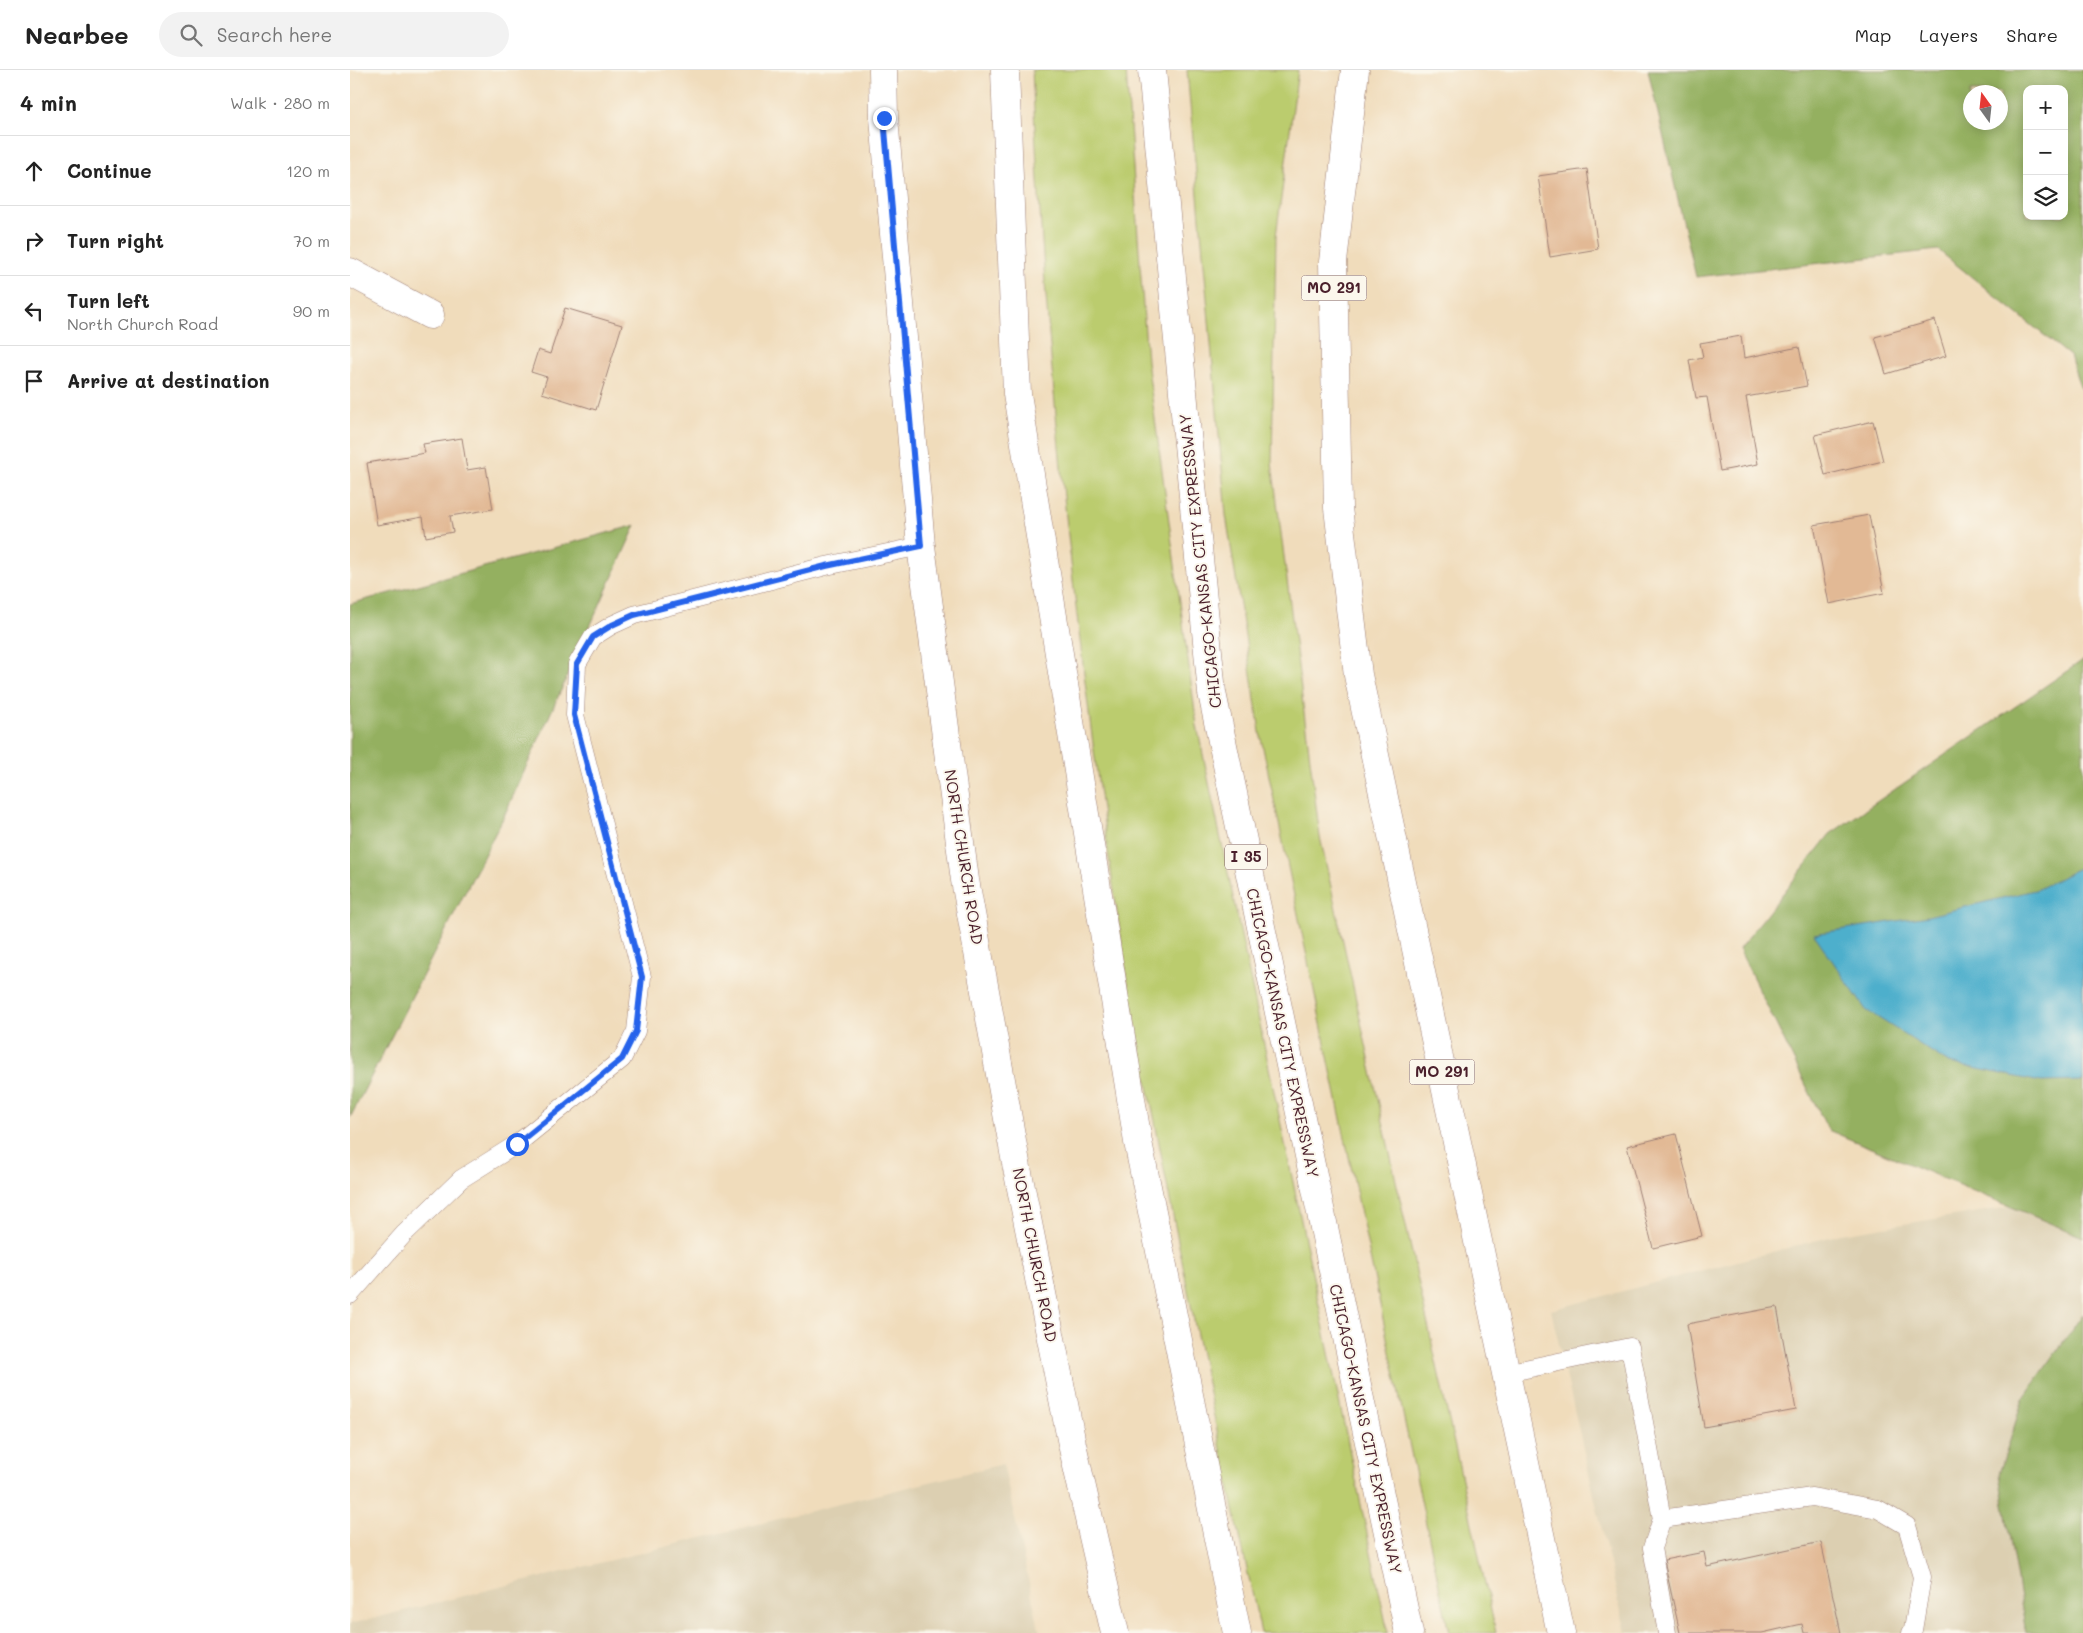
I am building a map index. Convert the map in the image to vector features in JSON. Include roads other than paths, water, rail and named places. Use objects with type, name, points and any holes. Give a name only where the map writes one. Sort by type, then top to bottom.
[{"type":"main road","name":"NORTH CHURCH ROAD","points":[[883,70],[884,118],[921,546],[965,880],[1016,1162],[1068,1425],[1115,1633]]},
{"type":"main road","points":[[1005,70],[1018,394],[1138,1142],[1238,1633]]},
{"type":"main road","name":"CHICAGO-KANSAS CITY EXPRESSWAY","points":[[1152,70],[1212,693],[1409,1633]]},
{"type":"main road","name":"MO 291","points":[[1356,70],[1333,262],[1340,528],[1358,675],[1562,1633]]},
{"type":"main road","points":[[350,272],[430,315]]},
{"type":"lane","points":[[350,1295],[404,1234],[461,1179],[517,1144],[622,1059],[636,1031],[642,977],[574,715],[577,664],[593,637],[612,625],[634,615],[826,566],[921,546]]},
{"type":"lane","points":[[1506,1373],[1630,1347],[1662,1519],[1652,1548],[1668,1633]]},
{"type":"lane","points":[[1662,1519],[1812,1497],[1878,1509],[1907,1526],[1922,1577],[1914,1630],[1911,1633]]},
{"type":"water","points":[[2083,866],[2083,1081],[2041,1082],[1949,1063],[1866,1010],[1814,934],[1928,916],[2039,889]]}]
